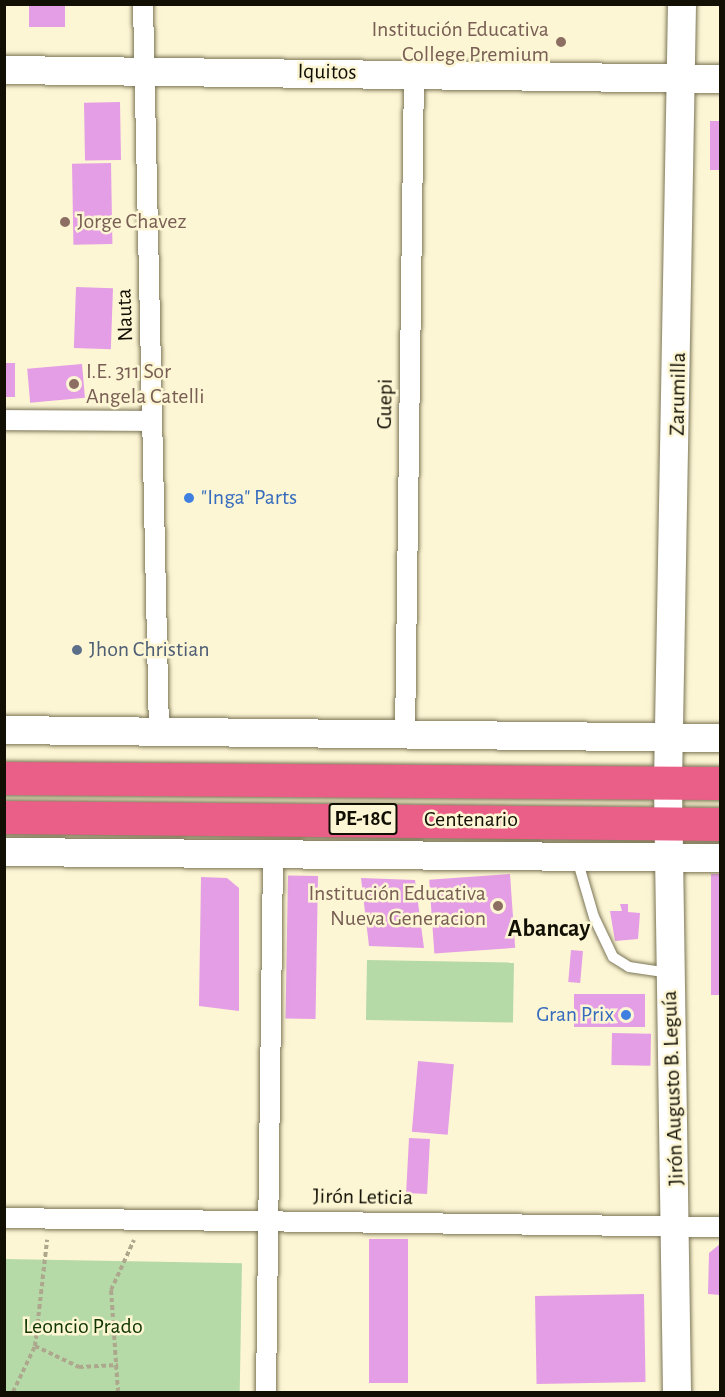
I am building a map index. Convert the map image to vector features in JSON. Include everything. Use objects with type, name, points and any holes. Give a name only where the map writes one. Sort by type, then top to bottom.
[{"type":"highway","name":"Centenario","points":[[4,778],[720,783]]},
{"type":"highway","name":"Centenario","points":[[4,817],[720,824]]},
{"type":"street","name":"Nauta","points":[[143,4],[141,70],[159,732]]},
{"type":"street","name":"Zarumilla","points":[[668,783],[671,738],[684,78],[682,4]]},
{"type":"street","name":"Iquitos","points":[[4,70],[720,79]]},
{"type":"street","name":"Guepi","points":[[405,735],[414,74]]},
{"type":"street","points":[[4,420],[151,421]]},
{"type":"street","points":[[4,730],[720,738]]},
{"type":"street","name":"Jirón Augusto B. Leguía","points":[[668,783],[669,973],[676,1226],[677,1392]]},
{"type":"street","points":[[4,852],[720,858]]},
{"type":"street","points":[[266,1392],[273,856]]},
{"type":"street","name":"Jirón Leticia","points":[[4,1218],[720,1227]]},
{"type":"lane","points":[[577,858],[594,917],[613,957],[629,967],[669,973]]},
{"type":"path","points":[[13,1392],[35,1346],[50,1219]]},
{"type":"path","points":[[118,1392],[118,1365],[111,1290],[141,1219]]},
{"type":"path","points":[[35,1346],[79,1367],[118,1365]]},
{"type":"green space","points":[[367,960],[514,963],[513,1023],[366,1020]]},
{"type":"green space","name":"Leoncio Prado","points":[[5,1259],[242,1263],[240,1392],[4,1392]]},
{"type":"building","points":[[29,4],[65,4],[65,27],[29,27]]},
{"type":"building","points":[[120,102],[121,160],[85,161],[84,103]]},
{"type":"building","points":[[710,121],[720,121],[720,170],[710,170]]},
{"type":"building","points":[[111,163],[112,244],[73,245],[72,164]]},
{"type":"building","points":[[76,287],[113,288],[111,349],[74,348]]},
{"type":"building","points":[[4,363],[15,363],[15,397],[4,397]]},
{"type":"building","points":[[82,364],[85,398],[30,403],[27,369]]},
{"type":"building","points":[[510,874],[515,948],[434,953],[429,880]]},
{"type":"building","points":[[711,874],[720,874],[720,995],[711,995]]},
{"type":"building","points":[[288,875],[318,876],[316,1019],[286,1018]]},
{"type":"building","points":[[201,877],[227,878],[239,888],[239,1011],[199,1006]]},
{"type":"building","points":[[361,878],[415,880],[424,948],[369,946]]},
{"type":"building","points":[[620,904],[628,904],[628,912],[640,913],[638,939],[615,941],[610,911],[622,911]]},
{"type":"building","points":[[571,950],[583,951],[580,983],[568,982]]},
{"type":"building","points":[[574,994],[645,994],[645,1027],[574,1027]]},
{"type":"building","points":[[612,1033],[651,1034],[650,1066],[611,1065]]},
{"type":"building","points":[[418,1061],[454,1064],[448,1135],[412,1132]]},
{"type":"building","points":[[409,1138],[430,1139],[427,1194],[406,1193]]},
{"type":"building","points":[[369,1239],[408,1239],[408,1383],[369,1383]]},
{"type":"building","points":[[720,1244],[720,1295],[708,1294],[709,1253]]},
{"type":"building","points":[[644,1294],[646,1382],[537,1384],[535,1296]]},
{"type":"place","name":"Institución Educativa College Premium","points":[[561,42]]},
{"type":"place","name":"Jorge Chavez","points":[[65,222]]},
{"type":"place","name":"I.E. 311 Sor Angela Catelli","points":[[74,384]]},
{"type":"place","name":"\"Inga\" Parts","points":[[189,498]]},
{"type":"place","name":"Jhon Christian","points":[[77,650]]},
{"type":"place","name":"Institución Educativa Nueva Generacion","points":[[498,906]]},
{"type":"place","name":"Gran Prix","points":[[626,1015]]},
{"type":"district","name":"Abancay","points":[[549,930]]}]
